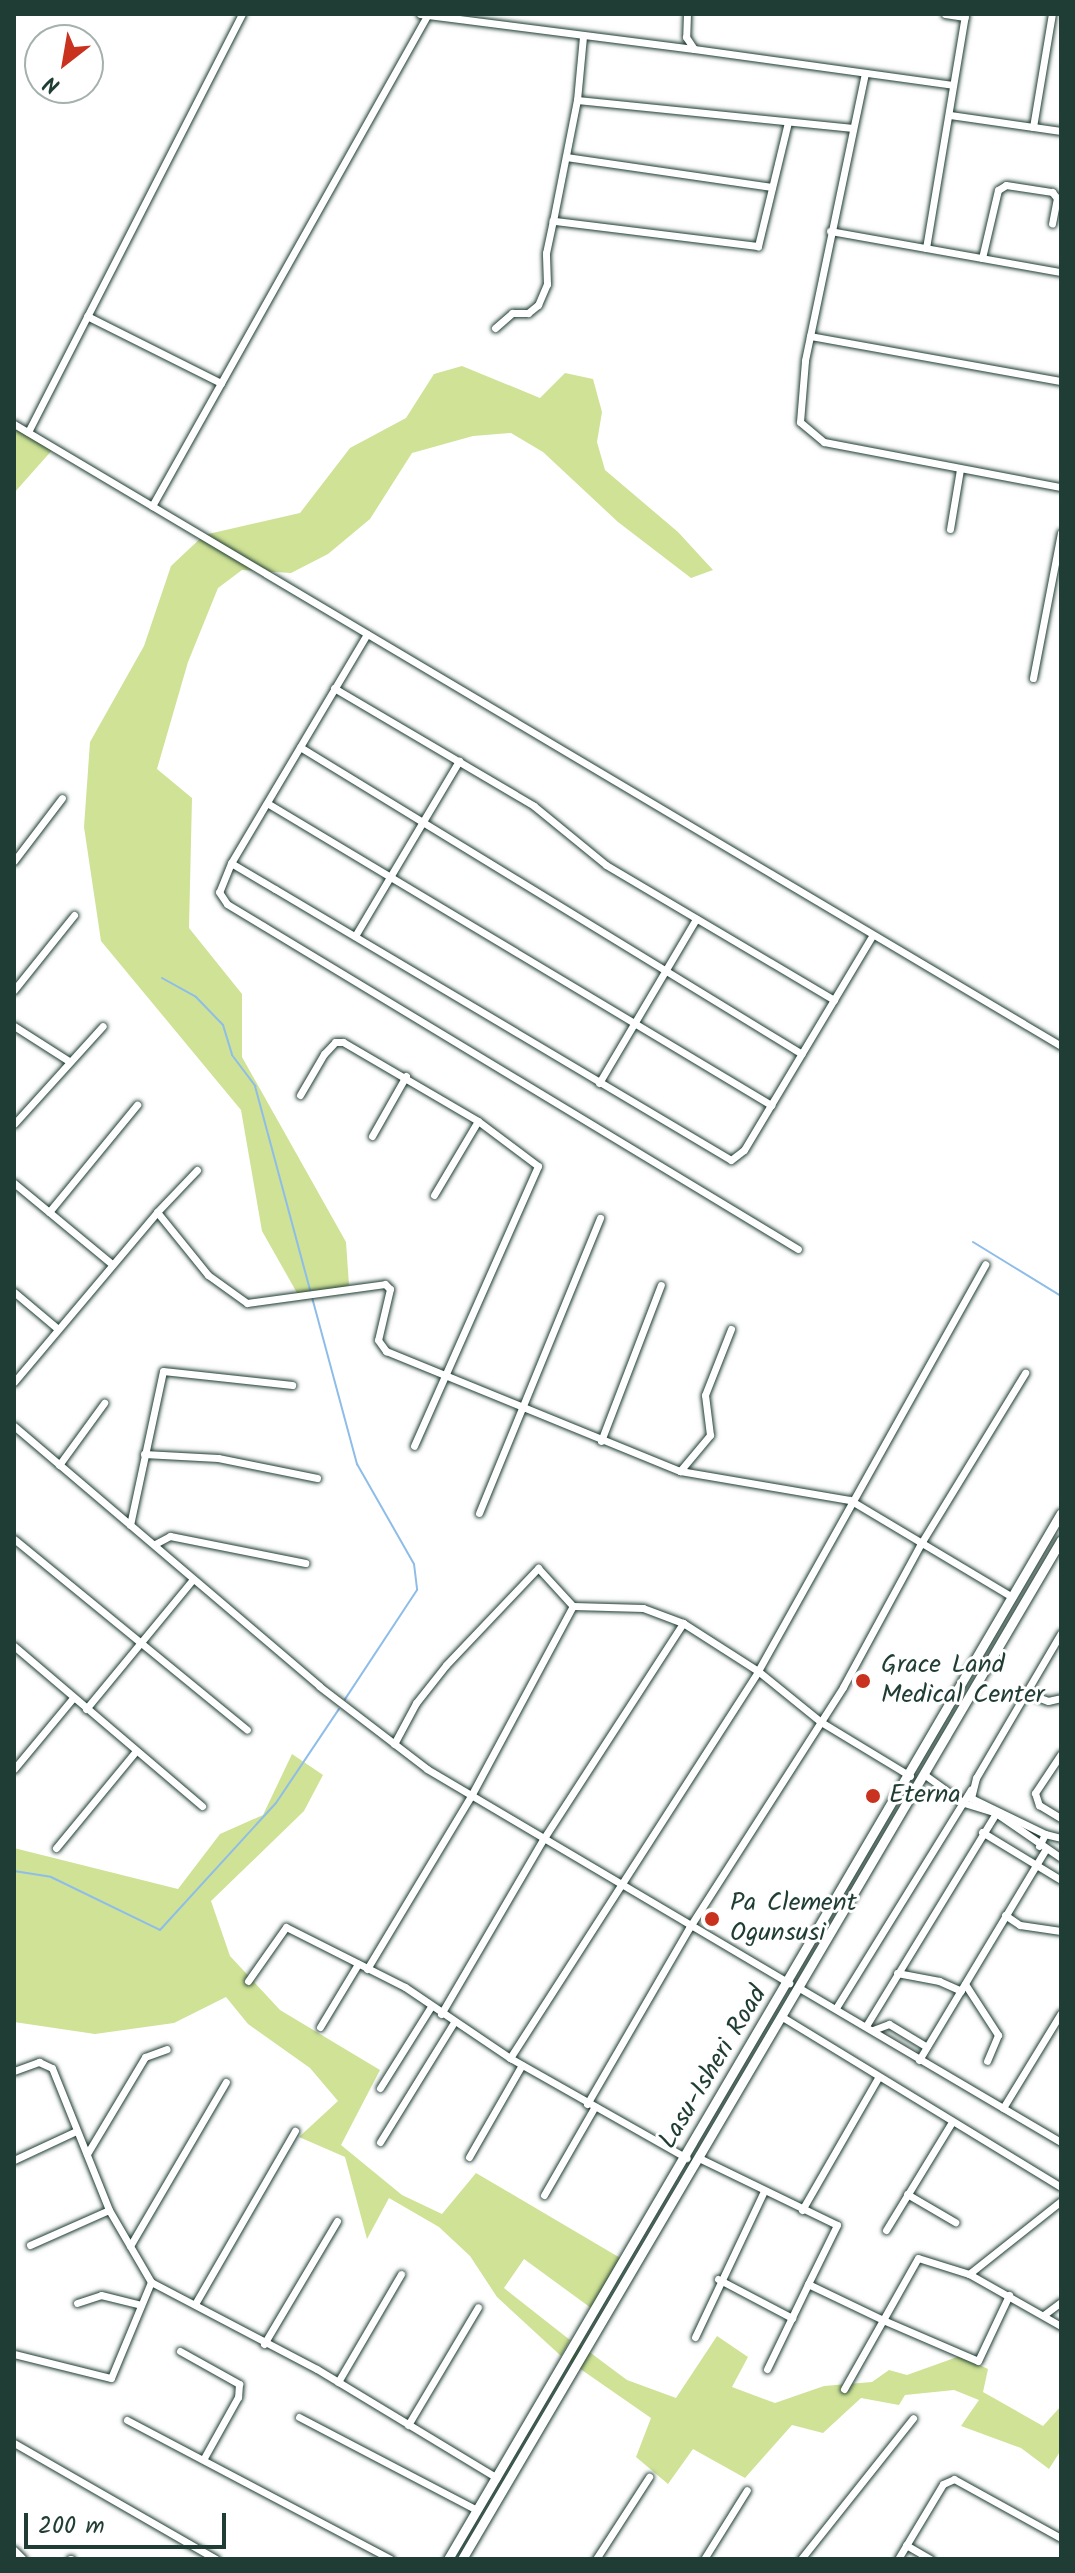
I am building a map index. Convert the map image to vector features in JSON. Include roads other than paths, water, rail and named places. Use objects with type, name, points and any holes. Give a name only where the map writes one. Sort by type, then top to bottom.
[{"type":"main road","name":"Lasu-Isheri Road","points":[[448,2559],[790,1983],[1061,1513]]},
{"type":"main road","name":"Lasu-Isheri Road","points":[[462,2559],[1057,1555],[1061,1540]]},
{"type":"main road","points":[[837,1902],[848,1909]]},
{"type":"street","points":[[28,432],[70,357],[87,316],[242,14]]},
{"type":"street","points":[[687,14],[686,37],[694,49]]},
{"type":"street","points":[[926,248],[965,15],[945,14]]},
{"type":"street","points":[[1033,127],[1052,14]]},
{"type":"street","points":[[152,506],[424,15],[953,85]]},
{"type":"street","points":[[495,328],[512,313],[528,313],[538,305],[547,284],[546,253],[577,100],[583,37]]},
{"type":"street","points":[[865,73],[851,128],[810,336],[800,422],[809,435],[960,469],[1061,487]]},
{"type":"street","points":[[577,100],[851,128]]},
{"type":"street","points":[[950,115],[1061,131]]},
{"type":"street","points":[[553,221],[758,246],[788,122]]},
{"type":"street","points":[[566,157],[772,187]]},
{"type":"street","points":[[982,258],[998,190],[1006,185],[1052,192],[1057,198],[1052,224]]},
{"type":"street","points":[[830,231],[1061,272]]},
{"type":"street","points":[[87,316],[221,383]]},
{"type":"street","points":[[810,336],[1061,381]]},
{"type":"street","points":[[14,424],[871,938],[1061,1046]]},
{"type":"street","points":[[950,529],[960,469]]},
{"type":"street","points":[[1033,678],[1061,538]]},
{"type":"street","points":[[367,634],[231,863],[219,892],[227,904],[798,1249]]},
{"type":"street","points":[[334,688],[549,817],[606,865],[834,1000]]},
{"type":"street","points":[[300,747],[425,819],[802,1054]]},
{"type":"street","points":[[355,936],[459,761]]},
{"type":"street","points":[[14,861],[62,798]]},
{"type":"street","points":[[267,803],[771,1105]]},
{"type":"street","points":[[231,863],[731,1160],[744,1150],[871,938]]},
{"type":"street","points":[[14,990],[74,915]]},
{"type":"street","points":[[599,1083],[696,919]]},
{"type":"street","points":[[14,1026],[69,1061]]},
{"type":"street","points":[[14,1124],[103,1026]]},
{"type":"street","points":[[300,1095],[338,1041],[406,1076],[534,1160],[538,1173],[414,1446]]},
{"type":"street","points":[[372,1136],[406,1076]]},
{"type":"street","points":[[49,1212],[137,1105]]},
{"type":"street","points":[[434,1195],[478,1121]]},
{"type":"street","points":[[14,1382],[112,1264],[197,1170]]},
{"type":"street","points":[[14,1183],[112,1264]]},
{"type":"street","points":[[157,1212],[208,1275],[255,1306],[385,1284],[390,1289],[380,1346],[601,1441],[680,1471],[850,1500],[920,1545],[1012,1597]]},
{"type":"street","points":[[479,1513],[600,1218]]},
{"type":"street","points":[[510,2058],[618,1885],[758,1671],[850,1500],[952,1330],[985,1264]]},
{"type":"street","points":[[601,1441],[661,1285]]},
{"type":"street","points":[[14,1292],[58,1329]]},
{"type":"street","points":[[680,1471],[710,1435],[705,1395],[731,1329]]},
{"type":"street","points":[[130,1525],[163,1371],[292,1385]]},
{"type":"street","points":[[544,2195],[689,1928],[821,1722],[920,1545],[1025,1373]]},
{"type":"street","points":[[59,1465],[104,1403]]},
{"type":"street","points":[[14,1426],[193,1579],[394,1744],[689,1928],[790,1983]]},
{"type":"street","points":[[144,1454],[218,1458],[317,1478]]},
{"type":"street","points":[[155,1544],[170,1536],[305,1563]]},
{"type":"street","points":[[14,1539],[247,1730]]},
{"type":"street","points":[[394,1744],[416,1703],[446,1665],[538,1568],[573,1606],[643,1608],[683,1623],[758,1671],[821,1722],[910,1776]]},
{"type":"street","points":[[86,1709],[193,1579]]},
{"type":"street","points":[[367,1969],[472,1794],[573,1606]]},
{"type":"street","points":[[441,2014],[544,1838],[683,1623]]},
{"type":"street","points":[[836,2008],[964,1803],[1060,1637]]},
{"type":"street","points":[[14,1646],[202,1806]]},
{"type":"street","points":[[1026,1693],[1048,1701],[1061,1698]]},
{"type":"street","points":[[14,1769],[73,1698]]},
{"type":"street","points":[[56,1848],[136,1751]]},
{"type":"street","points":[[1060,1759],[1035,1793],[1039,1805],[1061,1818]]},
{"type":"street","points":[[925,1775],[964,1803],[996,1813],[1061,1858]]},
{"type":"street","points":[[976,1780],[971,1798],[1060,1841]]},
{"type":"street","points":[[869,2028],[897,1973],[996,1813]]},
{"type":"street","points":[[982,1832],[1061,1880]]},
{"type":"street","points":[[919,2060],[1036,1866],[1045,1834]]},
{"type":"street","points":[[1005,1915],[1020,1925],[1061,1931]]},
{"type":"street","points":[[248,1981],[282,1927],[405,1987],[430,2008],[510,2058],[590,2106],[687,2158]]},
{"type":"street","points":[[320,2027],[358,1964]]},
{"type":"street","points":[[897,1973],[963,1988],[998,2035],[987,2061]]},
{"type":"street","points":[[801,1989],[1061,2142]]},
{"type":"street","points":[[380,2088],[430,2008]]},
{"type":"street","points":[[1003,2108],[1061,2013]]},
{"type":"street","points":[[784,2018],[1061,2187]]},
{"type":"street","points":[[380,2142],[454,2022]]},
{"type":"street","points":[[869,2028],[884,2023],[896,2026],[927,2047]]},
{"type":"street","points":[[87,2154],[145,2057],[167,2049]]},
{"type":"street","points":[[14,2071],[39,2062],[52,2068],[74,2132],[87,2154],[109,2210],[151,2282],[338,2382],[497,2478]]},
{"type":"street","points":[[469,2157],[522,2065]]},
{"type":"street","points":[[802,2210],[878,2078]]},
{"type":"street","points":[[130,2246],[226,2082]]},
{"type":"street","points":[[886,2230],[952,2122]]},
{"type":"street","points":[[195,2304],[295,2131]]},
{"type":"street","points":[[14,2160],[74,2132]]},
{"type":"street","points":[[701,2159],[763,2193],[837,2225],[767,2369]]},
{"type":"street","points":[[695,2337],[718,2279],[763,2193]]},
{"type":"street","points":[[907,2194],[955,2222]]},
{"type":"street","points":[[969,2274],[1061,2201]]},
{"type":"street","points":[[30,2245],[109,2210]]},
{"type":"street","points":[[264,2344],[337,2221]]},
{"type":"street","points":[[844,2389],[918,2258],[969,2274],[1045,2314],[1061,2326]]},
{"type":"street","points":[[338,2382],[401,2274]]},
{"type":"street","points":[[718,2279],[792,2318]]},
{"type":"street","points":[[14,2354],[107,2380],[116,2373],[138,2304],[151,2282]]},
{"type":"street","points":[[808,2284],[978,2361],[1009,2295]]},
{"type":"street","points":[[77,2303],[101,2295],[138,2304]]},
{"type":"street","points":[[1045,2314],[1061,2302]]},
{"type":"street","points":[[408,2425],[478,2307]]},
{"type":"street","points":[[180,2351],[239,2384],[238,2397],[204,2458]]},
{"type":"street","points":[[299,2417],[477,2510]]},
{"type":"street","points":[[801,2559],[913,2418]]},
{"type":"street","points":[[127,2420],[391,2559]]},
{"type":"street","points":[[14,2443],[216,2559]]},
{"type":"street","points":[[596,2559],[649,2477]]},
{"type":"street","points":[[898,2559],[947,2481],[962,2483],[1061,2538]]},
{"type":"street","points":[[704,2559],[747,2490]]},
{"type":"street","points":[[906,2545],[930,2559]]},
{"type":"street","points":[[14,2550],[22,2559]]},
{"type":"waterway","points":[[162,978],[196,997],[223,1025],[232,1055],[255,1086],[357,1464],[414,1564],[417,1590],[345,1699]]},
{"type":"waterway","points":[[973,1242],[1061,1296]]},
{"type":"waterway","points":[[14,1871],[51,1877],[160,1930],[276,1803],[339,1709]]},
{"type":"place","name":"Grace Land Medical Center","points":[[863,1681]]},
{"type":"place","name":"Eterna","points":[[873,1796]]},
{"type":"place","name":"Pa Clement Ogunsusi","points":[[712,1919]]}]
